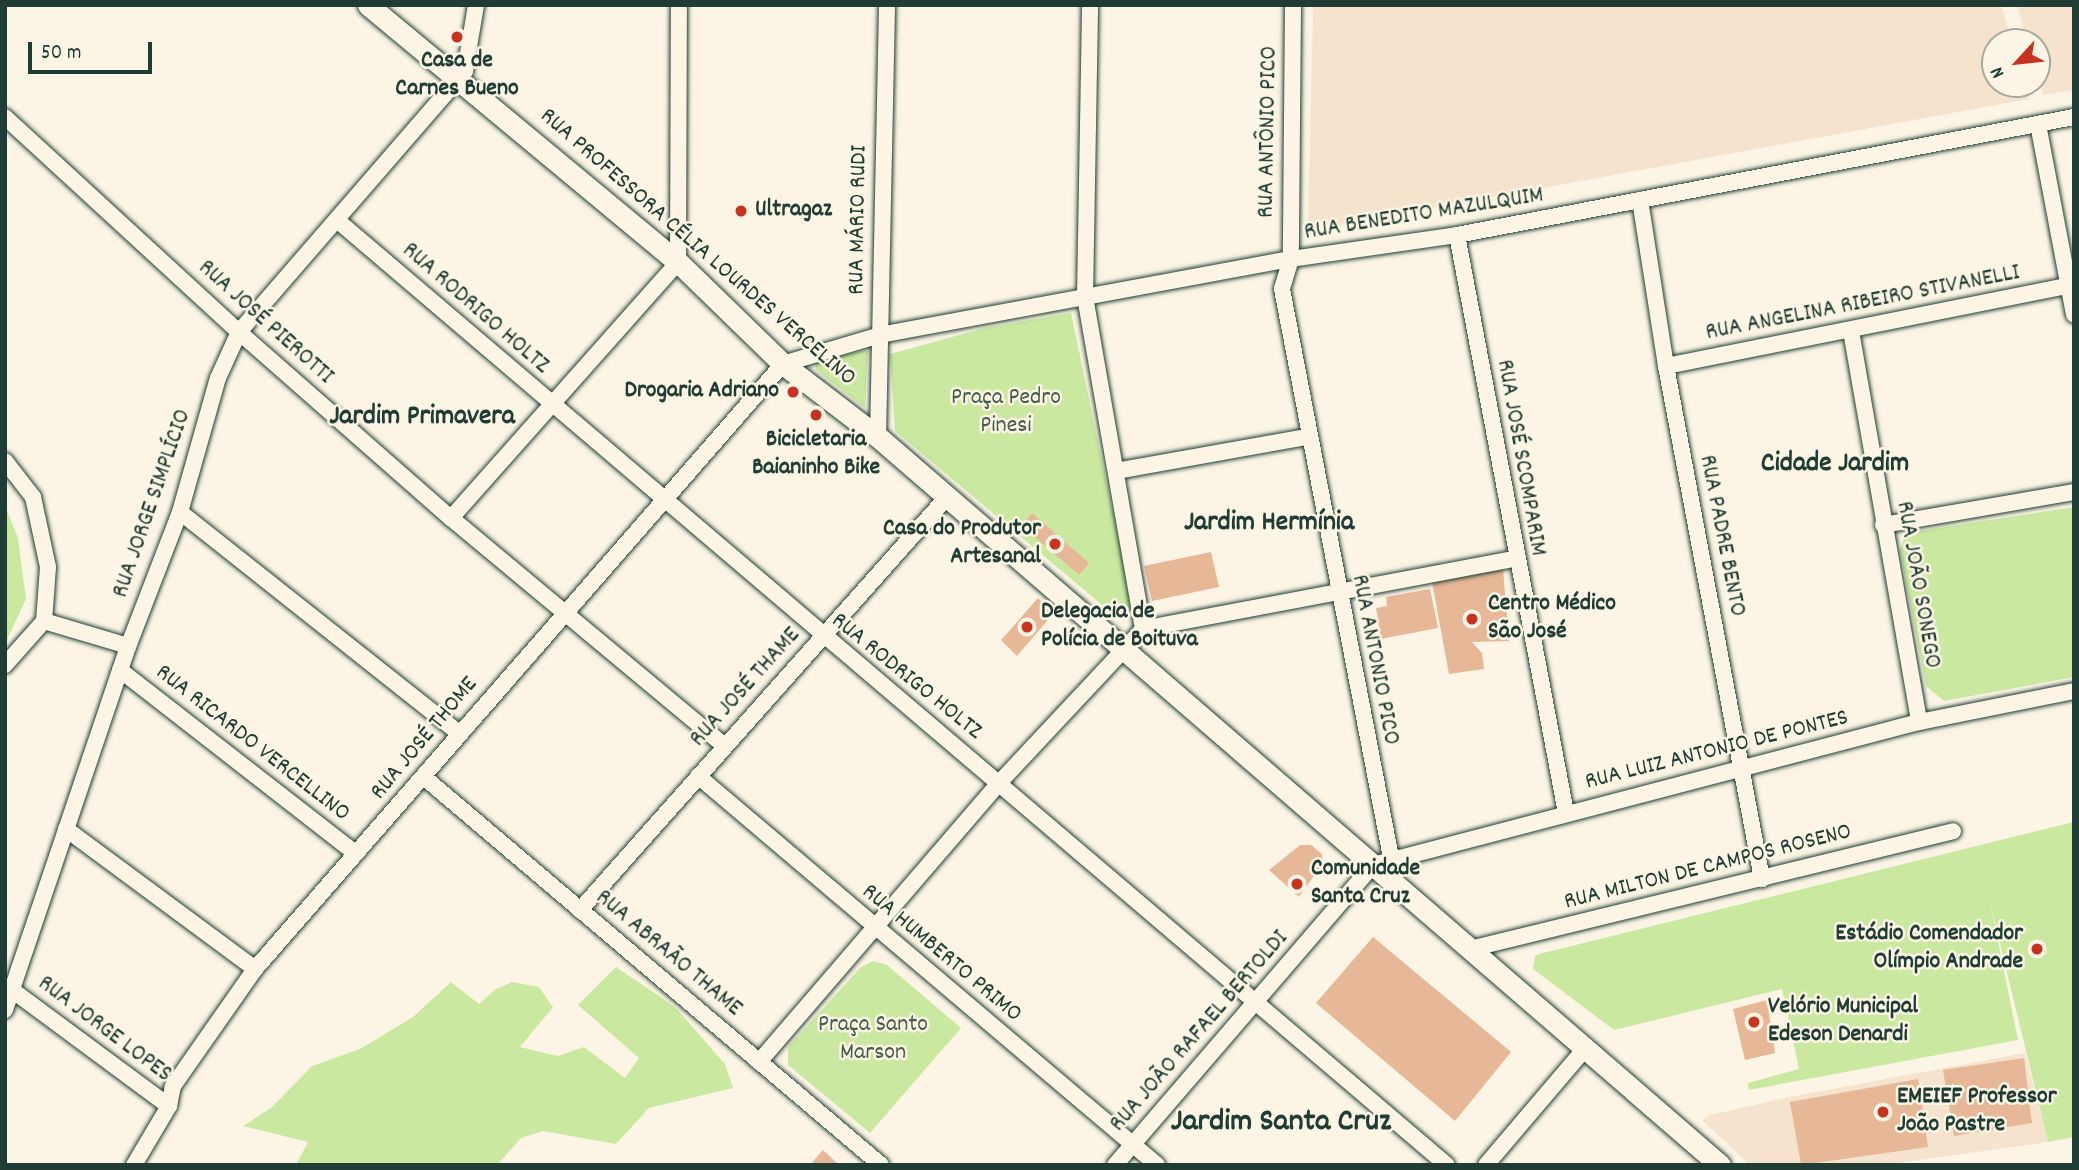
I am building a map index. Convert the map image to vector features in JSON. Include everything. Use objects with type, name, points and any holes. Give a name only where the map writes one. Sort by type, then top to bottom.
[{"type":"main road","name":"RUA PROFESSORA CÉLIA LOURDES VERCELINO","points":[[368,5],[678,262],[783,364],[878,437],[1120,649],[1383,864],[1584,1050],[1614,1070],[1720,1165]]},
{"type":"street","points":[[459,78],[470,54],[475,5]]},
{"type":"street","points":[[451,518],[678,262],[679,5]]},
{"type":"street","name":"RUA MÁRIO RUDI","points":[[878,437],[887,5]]},
{"type":"street","points":[[1090,5],[1085,297],[1143,629]]},
{"type":"street","name":"RUA ANTÔNIO PICO","points":[[1290,259],[1293,5]]},
{"type":"street","name":"RUA JORGE SIMPLÍCIO","points":[[5,1010],[128,646],[180,512],[218,378],[239,332],[338,222],[459,78]]},
{"type":"street","name":"RUA JOSÉ PIEROTTI","points":[[5,117],[239,332],[451,518],[565,610],[725,746]]},
{"type":"street","name":"RUA BENEDITO MAZULQUIM","points":[[783,364],[880,335],[1290,259],[1457,235],[2074,117]]},
{"type":"street","points":[[2038,124],[2074,315]]},
{"type":"street","name":"RUA PADRE BENTO","points":[[1640,200],[1666,366],[1762,879]]},
{"type":"street","name":"RUA RODRIGO HOLTZ","points":[[338,222],[822,638],[999,783],[1447,1165]]},
{"type":"street","name":"RUA JOSÉ SCOMPARIM","points":[[1457,235],[1515,559],[1566,813]]},
{"type":"street","name":"RUA ANTONIO PICO","points":[[1290,259],[1282,289],[1307,437],[1338,594],[1383,864]]},
{"type":"street","name":"RUA ANGELINA RIBEIRO STIVANELLI","points":[[1666,366],[2068,286]]},
{"type":"street","name":"RUA JOÃO SONEGO","points":[[1851,331],[1919,722]]},
{"type":"street","name":"RUA JOSÉ THOME","points":[[134,1165],[169,1106],[173,1086],[255,969],[425,778],[459,733],[565,610],[664,502],[783,364]]},
{"type":"street","points":[[1116,471],[1307,437]]},
{"type":"street","points":[[5,461],[33,498],[42,529],[48,567],[44,621],[5,665]]},
{"type":"street","points":[[1883,525],[2074,492]]},
{"type":"street","name":"RUA JOSÉ THAME","points":[[580,910],[947,497]]},
{"type":"street","points":[[180,512],[459,733]]},
{"type":"street","points":[[759,1062],[873,926],[999,783],[1120,649],[1143,629],[1515,559]]},
{"type":"street","points":[[44,621],[128,646]]},
{"type":"street","name":"RUA RICARDO VERCELLINO","points":[[120,670],[356,854]]},
{"type":"street","name":"RUA LUIZ ANTONIO DE PONTES","points":[[1383,864],[1566,813],[1919,722],[2074,691]]},
{"type":"street","name":"RUA HUMBERTO PRIMO","points":[[698,776],[1157,1165]]},
{"type":"street","name":"RUA ABRAÃO THAME","points":[[425,778],[881,1165]]},
{"type":"street","points":[[66,829],[255,969]]},
{"type":"street","name":"RUA MILTON DE CAMPOS ROSENO","points":[[1474,948],[1953,831]]},
{"type":"street","name":"RUA JOÃO RAFAEL BERTOLDI","points":[[1115,1165],[1383,864]]},
{"type":"street","name":"RUA JORGE LOPES","points":[[12,990],[169,1106]]},
{"type":"street","points":[[1486,1165],[1584,1050]]},
{"type":"shaded area","points":[[1313,5],[2001,5],[2008,28],[1981,28],[1981,98],[2029,99],[1308,231]]},
{"type":"shaded area","points":[[2017,5],[2074,5],[2074,90],[2051,94],[2051,28],[2023,28]]},
{"type":"shaded area","name":"EMEIEF Professor João Pastre","points":[[2025,1053],[2048,1142],[1883,1165],[1750,1165],[1703,1121],[1707,1116],[1789,1097]]},
{"type":"green space","name":"Praça Pedro Pinesi","points":[[1071,313],[1128,584],[1131,614],[1120,620],[895,431],[890,354],[985,328]]},
{"type":"green space","points":[[868,350],[865,408],[816,370],[815,364],[820,359]]},
{"type":"green space","points":[[5,506],[18,538],[26,599],[5,644]]},
{"type":"green space","points":[[2074,507],[2074,677],[1944,701],[1926,686],[1900,550],[1906,533]]},
{"type":"green space","points":[[2074,822],[2074,1137],[2048,1142],[1990,902],[2018,1040],[1749,1090],[1748,1083],[1799,1069],[1782,989],[1614,1030],[1533,969],[1535,956],[1539,954]]},
{"type":"green space","name":"Praça Santo Marson","points":[[873,961],[887,965],[961,1028],[870,1133],[788,1065],[788,1047],[861,967]]},
{"type":"green space","points":[[616,967],[675,1007],[725,1064],[733,1088],[649,1108],[616,1144],[543,1131],[521,1138],[497,1165],[296,1165],[308,1142],[243,1126],[271,1108],[312,1066],[360,1049],[413,1017],[451,982],[479,1004],[496,989],[512,982],[539,987],[553,1007],[520,1047],[558,1056],[584,1047],[625,1078],[639,1058],[578,1005]]},
{"type":"building","name":"Casa do Produtor Artesanal","points":[[1032,513],[1089,563],[1079,575],[1022,526]]},
{"type":"building","points":[[1211,552],[1219,587],[1152,601],[1144,566]]},
{"type":"building","name":"Centro Médico São José","points":[[1503,569],[1509,641],[1472,642],[1482,653],[1484,669],[1449,674],[1432,582]]},
{"type":"building","points":[[1430,589],[1438,628],[1381,639],[1376,608],[1387,606],[1386,597]]},
{"type":"building","name":"Delegacia de Polícia de Boituva","points":[[1038,598],[1053,614],[1017,656],[1001,640]]},
{"type":"building","name":"Comunidade Santa Cruz","points":[[1300,845],[1311,845],[1322,854],[1323,863],[1299,897],[1269,870]]},
{"type":"building","points":[[1373,937],[1511,1052],[1455,1121],[1316,1003]]},
{"type":"building","name":"Velório Municipal Edeson Denardi","points":[[1767,1000],[1775,1053],[1745,1060],[1733,1009]]},
{"type":"building","points":[[2024,1058],[2032,1123],[1954,1136],[1943,1070]]},
{"type":"building","points":[[1918,1079],[1928,1147],[1801,1165],[1790,1102]]},
{"type":"building","points":[[823,1150],[839,1165],[810,1165]]},
{"type":"place","name":"Casa de Carnes Bueno","points":[[457,37]]},
{"type":"place","name":"Ultragaz","points":[[741,211]]},
{"type":"place","name":"Drogaria Adriano","points":[[793,392]]},
{"type":"place","name":"Bicicletaria Baianinho Bike","points":[[816,415]]},
{"type":"place","name":"Casa do Produtor Artesanal","points":[[1055,544]]},
{"type":"place","name":"Centro Médico São José","points":[[1472,619]]},
{"type":"place","name":"Delegacia de Polícia de Boituva","points":[[1027,627]]},
{"type":"place","name":"Comunidade Santa Cruz","points":[[1297,884]]},
{"type":"place","name":"Estádio Comendador Olímpio Andrade","points":[[2037,949]]},
{"type":"place","name":"Velório Municipal Edeson Denardi","points":[[1754,1022]]},
{"type":"place","name":"EMEIEF Professor João Pastre","points":[[1883,1112]]},
{"type":"district","name":"Jardim Primavera","points":[[422,418]]},
{"type":"district","name":"Cidade Jardim","points":[[1835,465]]},
{"type":"district","name":"Jardim Hermínia","points":[[1269,524]]},
{"type":"district","name":"Jardim Santa Cruz","points":[[1281,1123]]}]
